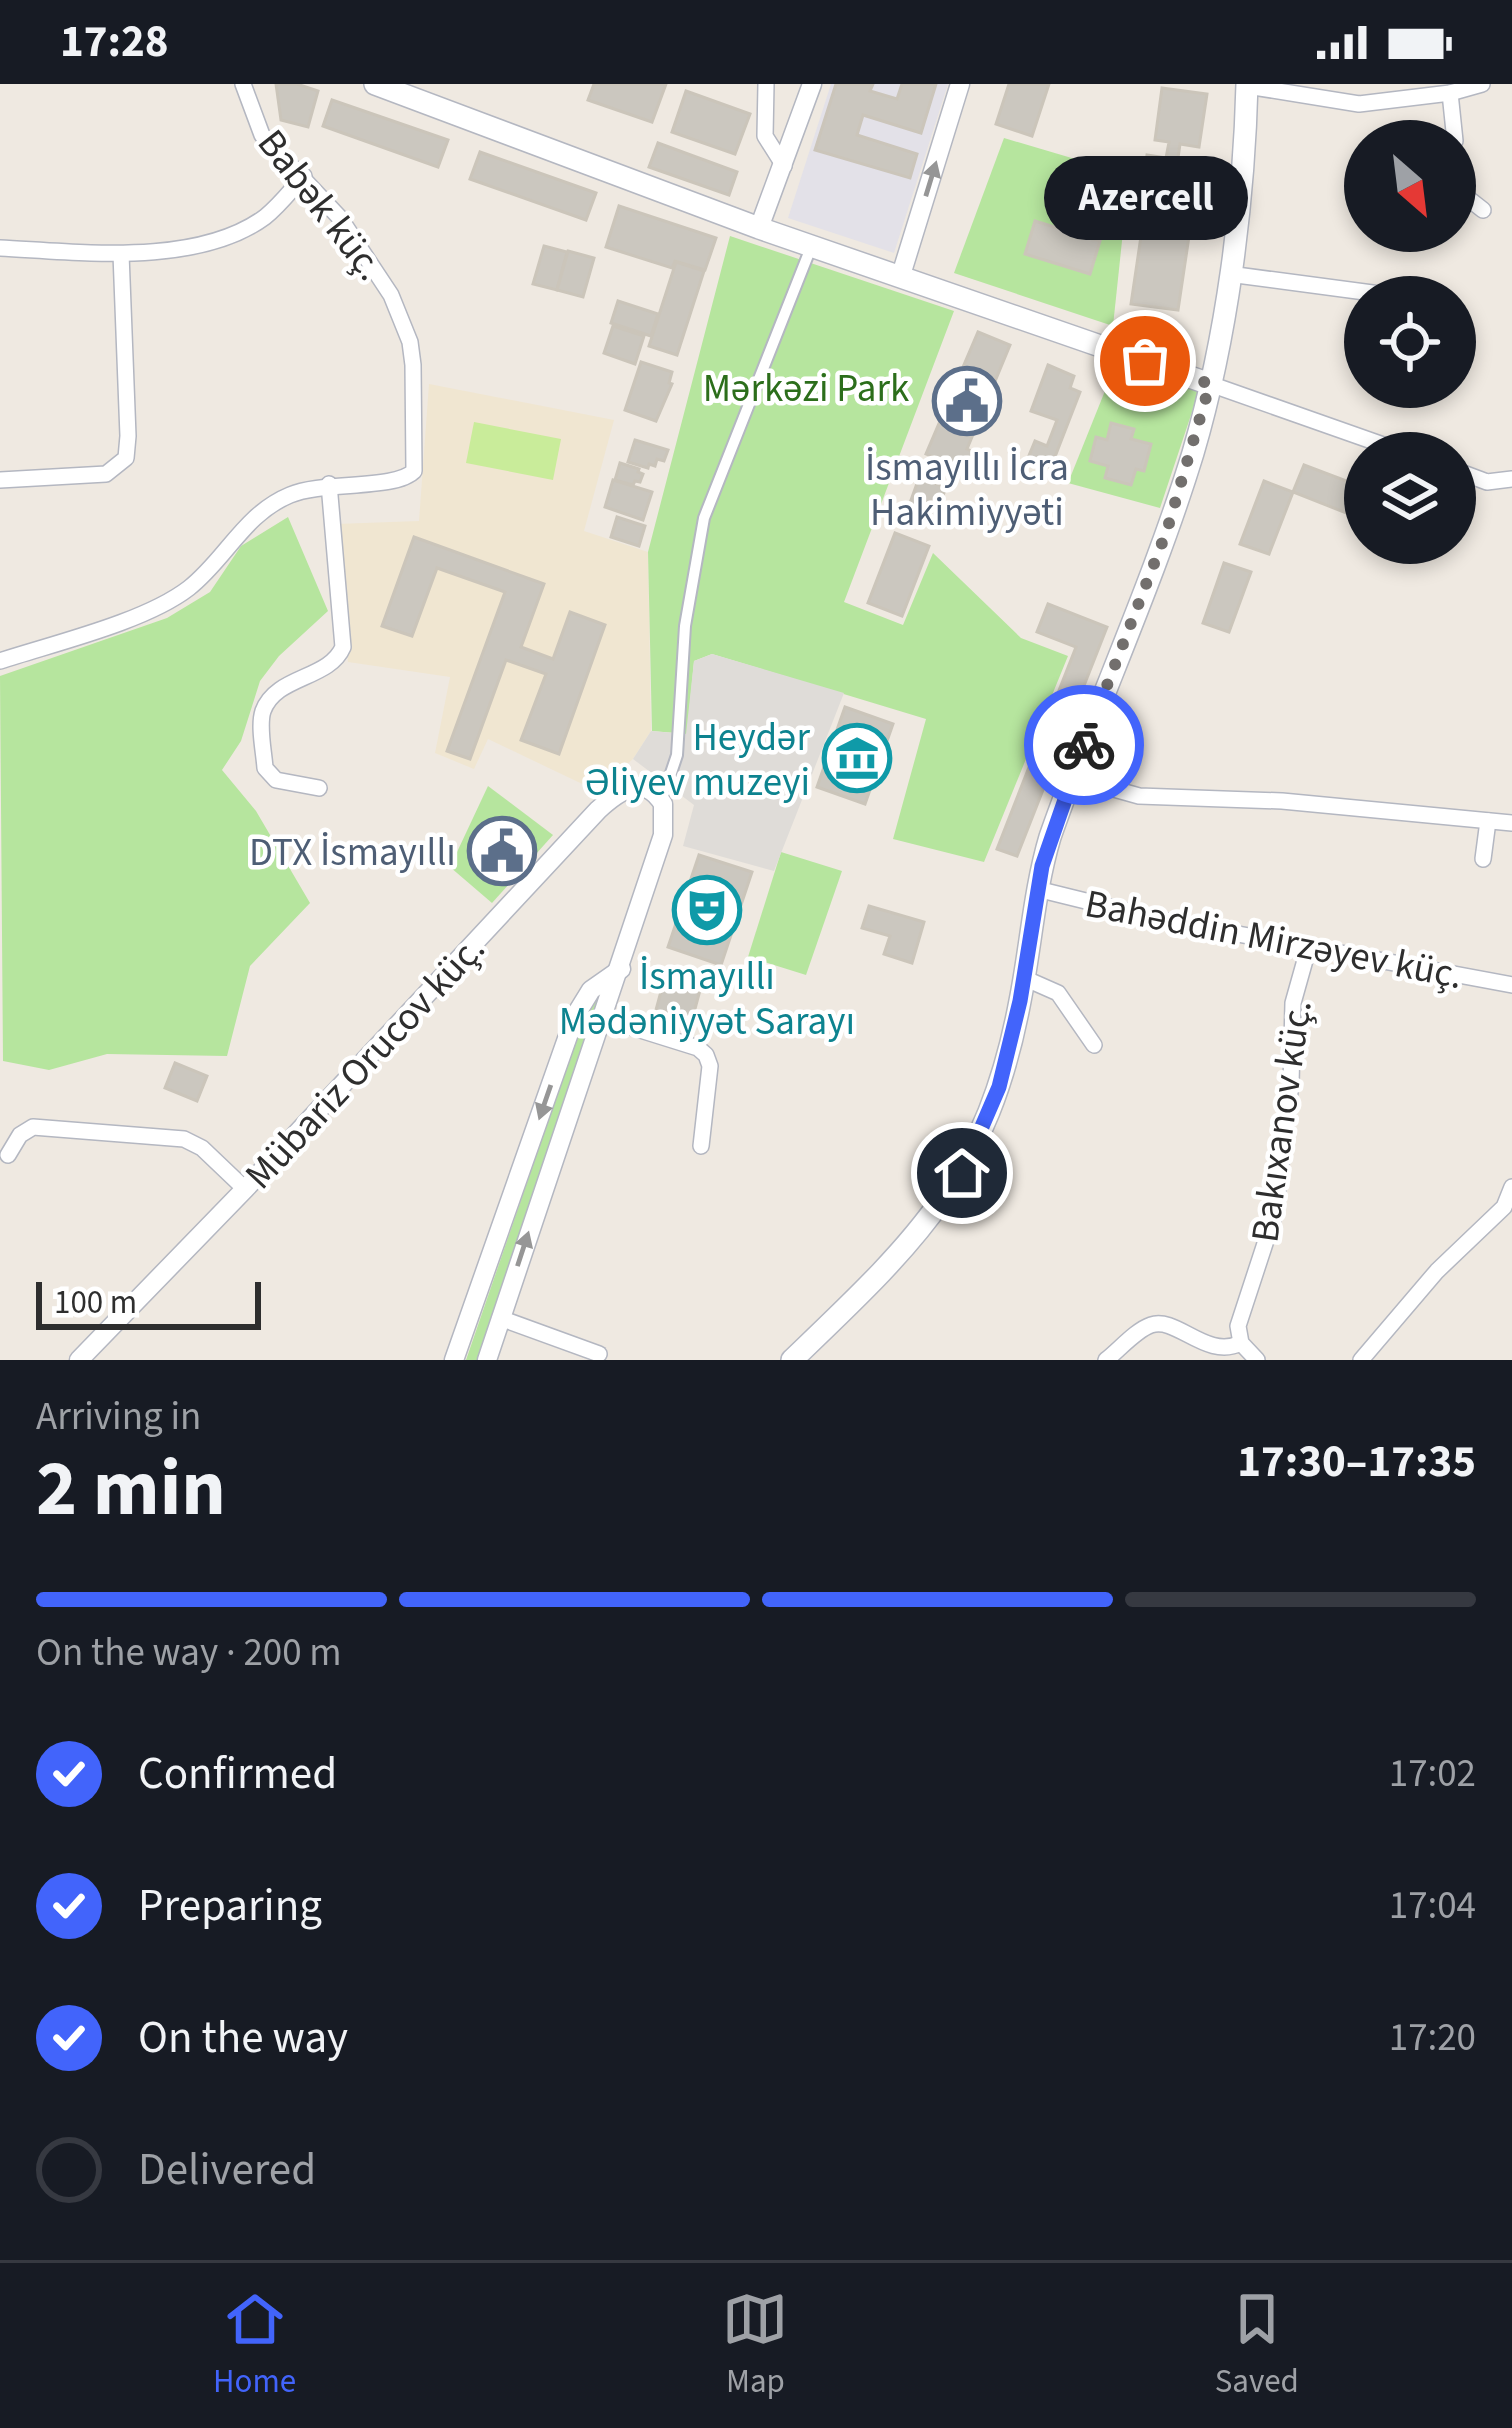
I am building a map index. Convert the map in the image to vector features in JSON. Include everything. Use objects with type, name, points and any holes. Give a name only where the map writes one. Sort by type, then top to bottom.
[{"type":"main road","points":[[375,84],[759,228],[1210,384]]},
{"type":"main road","points":[[792,1360],[913,1241],[962,1173],[999,1087],[1049,837],[1167,530],[1210,384],[1241,191],[1247,85]]},
{"type":"street","name":"Babək küç.","points":[[243,84],[262,135],[340,218],[378,272],[404,324],[413,365],[416,465],[410,476],[396,482],[328,484]]},
{"type":"street","points":[[766,84],[765,136],[784,166]]},
{"type":"street","points":[[759,228],[812,84]]},
{"type":"street","points":[[901,275],[960,84]]},
{"type":"street","points":[[1247,85],[1359,104],[1450,93],[1482,84]]},
{"type":"street","points":[[1450,93],[1453,120]]},
{"type":"street","points":[[0,248],[121,254],[228,237],[265,216],[304,176]]},
{"type":"street","points":[[1476,204],[1483,210]]},
{"type":"street","points":[[487,1360],[663,835],[665,817],[657,795],[668,782],[677,755],[685,626],[704,518],[812,245]]},
{"type":"street","points":[[0,480],[106,474],[126,458],[121,254]]},
{"type":"street","points":[[1229,274],[1344,289]]},
{"type":"street","points":[[1210,384],[1346,432]]},
{"type":"street","points":[[1476,478],[1487,482],[1512,479]]},
{"type":"street","points":[[0,661],[169,602],[206,572],[254,517],[291,494],[328,484],[343,647],[330,664],[276,692],[262,713],[265,768],[276,779],[319,788]]},
{"type":"street","points":[[1071,777],[1139,796],[1282,801],[1512,823]]},
{"type":"street","name":"Mübariz Orucov küç.","points":[[80,1360],[598,810],[636,785],[657,795]]},
{"type":"street","points":[[1483,859],[1488,821]]},
{"type":"street","name":"Bahəddin Mirzəyev küç.","points":[[1037,889],[1163,920],[1512,985]]},
{"type":"street","name":"Bakıxanov küç.","points":[[1241,1343],[1238,1326],[1275,1213],[1291,1084],[1293,1003],[1309,946]]},
{"type":"street","points":[[454,1360],[575,1016],[591,990],[621,969]]},
{"type":"street","points":[[1024,978],[1058,993],[1094,1045]]},
{"type":"street","points":[[602,1018],[698,1048],[706,1055],[710,1066],[701,1146]]},
{"type":"street","points":[[8,1155],[20,1135],[33,1127],[172,1136],[202,1148],[245,1189]]},
{"type":"street","points":[[1361,1360],[1436,1271],[1511,1196]]},
{"type":"street","points":[[500,1318],[599,1354]]},
{"type":"street","points":[[1106,1360],[1150,1325],[1160,1324],[1210,1346],[1230,1348],[1241,1343],[1257,1360]]},
{"type":"shaded area","points":[[831,84],[948,84],[894,253],[788,218]]},
{"type":"shaded area","points":[[429,384],[614,420],[584,531],[648,552],[651,731],[633,759],[597,791],[488,739],[474,769],[435,753],[450,677],[348,662],[336,524],[419,521]]},
{"type":"shaded area","points":[[712,654],[844,693],[774,871],[683,846],[694,805],[633,759],[651,731],[686,734],[694,661]]},
{"type":"green space","points":[[1004,138],[1129,175],[1113,326],[954,273]]},
{"type":"green space","name":"Mərkəzi Park","points":[[730,236],[954,311],[844,602],[903,625],[933,553],[1021,638],[1068,656],[984,862],[893,839],[926,719],[712,654],[694,661],[687,734],[652,731],[648,552]]},
{"type":"green space","points":[[1117,361],[1199,391],[1160,508],[1068,483]]},
{"type":"green space","points":[[474,422],[561,439],[553,480],[466,463]]},
{"type":"green space","points":[[288,517],[328,611],[279,656],[260,681],[241,741],[222,770],[256,811],[310,903],[250,966],[227,1056],[107,1054],[49,1070],[3,1061],[0,676],[167,618],[210,592],[241,546]]},
{"type":"green space","points":[[488,786],[553,835],[492,903],[450,867]]},
{"type":"green space","points":[[781,852],[842,871],[806,975],[748,957]]},
{"type":"green space","points":[[605,992],[480,1360],[466,1360],[587,1008]]},
{"type":"building","points":[[276,84],[318,91],[308,127],[281,120]]},
{"type":"building","points":[[594,84],[666,84],[652,122],[588,100]]},
{"type":"building","points":[[836,84],[873,84],[870,91],[897,99],[902,84],[936,84],[921,133],[863,115],[857,135],[917,154],[910,178],[815,150]]},
{"type":"building","points":[[1009,84],[1049,84],[1032,136],[996,124]]},
{"type":"building","points":[[1162,88],[1207,94],[1199,147],[1180,144],[1169,220],[1191,223],[1178,310],[1131,304],[1144,216],[1156,217],[1158,201],[1141,199],[1147,155],[1166,158],[1169,142],[1155,140]]},
{"type":"building","points":[[686,91],[750,114],[735,154],[672,132]]},
{"type":"building","points":[[332,100],[448,140],[438,167],[323,126]]},
{"type":"building","points":[[658,143],[737,172],[729,195],[649,167]]},
{"type":"building","points":[[480,152],[596,193],[586,220],[470,179]]},
{"type":"building","points":[[619,206],[716,238],[705,270],[675,261],[672,268],[606,247]]},
{"type":"building","points":[[1035,221],[1100,241],[1090,274],[1025,254]]},
{"type":"building","points":[[544,246],[567,252],[557,290],[533,284]]},
{"type":"building","points":[[568,251],[594,258],[583,297],[557,290]]},
{"type":"building","points":[[676,262],[704,271],[677,355],[649,346]]},
{"type":"building","points":[[618,301],[658,314],[651,336],[611,323]]},
{"type":"building","points":[[613,326],[644,336],[635,364],[604,353]]},
{"type":"building","points":[[978,332],[1010,345],[967,449],[987,458],[980,476],[926,454]]},
{"type":"building","points":[[641,362],[672,372],[672,384],[656,421],[625,410]]},
{"type":"building","points":[[1048,365],[1074,376],[1070,388],[1080,392],[1051,467],[1028,458],[1035,441],[1047,446],[1057,420],[1031,411]]},
{"type":"building","points":[[1111,423],[1134,429],[1131,439],[1151,444],[1144,471],[1136,469],[1131,485],[1105,478],[1108,466],[1090,461],[1096,437],[1107,440]]},
{"type":"building","points":[[635,440],[668,450],[664,461],[657,459],[648,468],[628,462]]},
{"type":"building","points":[[620,463],[639,469],[643,474],[640,482],[615,480]]},
{"type":"building","points":[[1304,465],[1344,480],[1344,512],[1293,492]]},
{"type":"building","points":[[919,478],[946,487],[933,524],[906,514]]},
{"type":"building","points":[[613,480],[652,492],[643,520],[605,507]]},
{"type":"building","points":[[1264,481],[1293,492],[1269,554],[1240,544]]},
{"type":"building","points":[[617,517],[645,526],[639,546],[611,537]]},
{"type":"building","points":[[895,533],[929,546],[902,616],[868,603]]},
{"type":"building","points":[[414,537],[544,584],[521,647],[553,659],[570,612],[605,625],[559,754],[521,740],[546,674],[506,660],[470,759],[447,751],[505,592],[437,568],[412,636],[382,626]]},
{"type":"building","points":[[1224,563],[1251,572],[1229,632],[1203,623]]},
{"type":"building","points":[[1048,604],[1107,627],[1017,856],[997,849],[1076,647],[1037,632]]},
{"type":"building","points":[[845,707],[893,724],[865,804],[817,787]]},
{"type":"building","points":[[503,824],[523,841],[494,873],[475,855]]},
{"type":"building","points":[[699,855],[752,872],[721,965],[668,947]]},
{"type":"building","points":[[869,906],[924,922],[912,963],[884,954],[890,936],[862,928]]},
{"type":"building","points":[[667,969],[703,979],[692,1020],[656,1010]]},
{"type":"building","points":[[175,1063],[207,1076],[197,1101],[165,1088]]},
{"type":"way so far","points":[[1084,745],[1167,530],[1210,384],[1145,361]]},
{"type":"place","name":"Azercell","points":[[1145,361]]},
{"type":"place","name":"İsmayıllı İcra Hakimiyyəti","points":[[967,401]]},
{"type":"place","name":"Heydər Əliyev muzeyi","points":[[857,758]]},
{"type":"place","name":"DTX İsmayıllı","points":[[502,851]]},
{"type":"place","name":"İsmayıllı Mədəniyyət Sarayı","points":[[707,910]]},
{"type":"route","points":[[962,1173],[999,1087],[1020,1001],[1049,837],[1084,745]]}]
